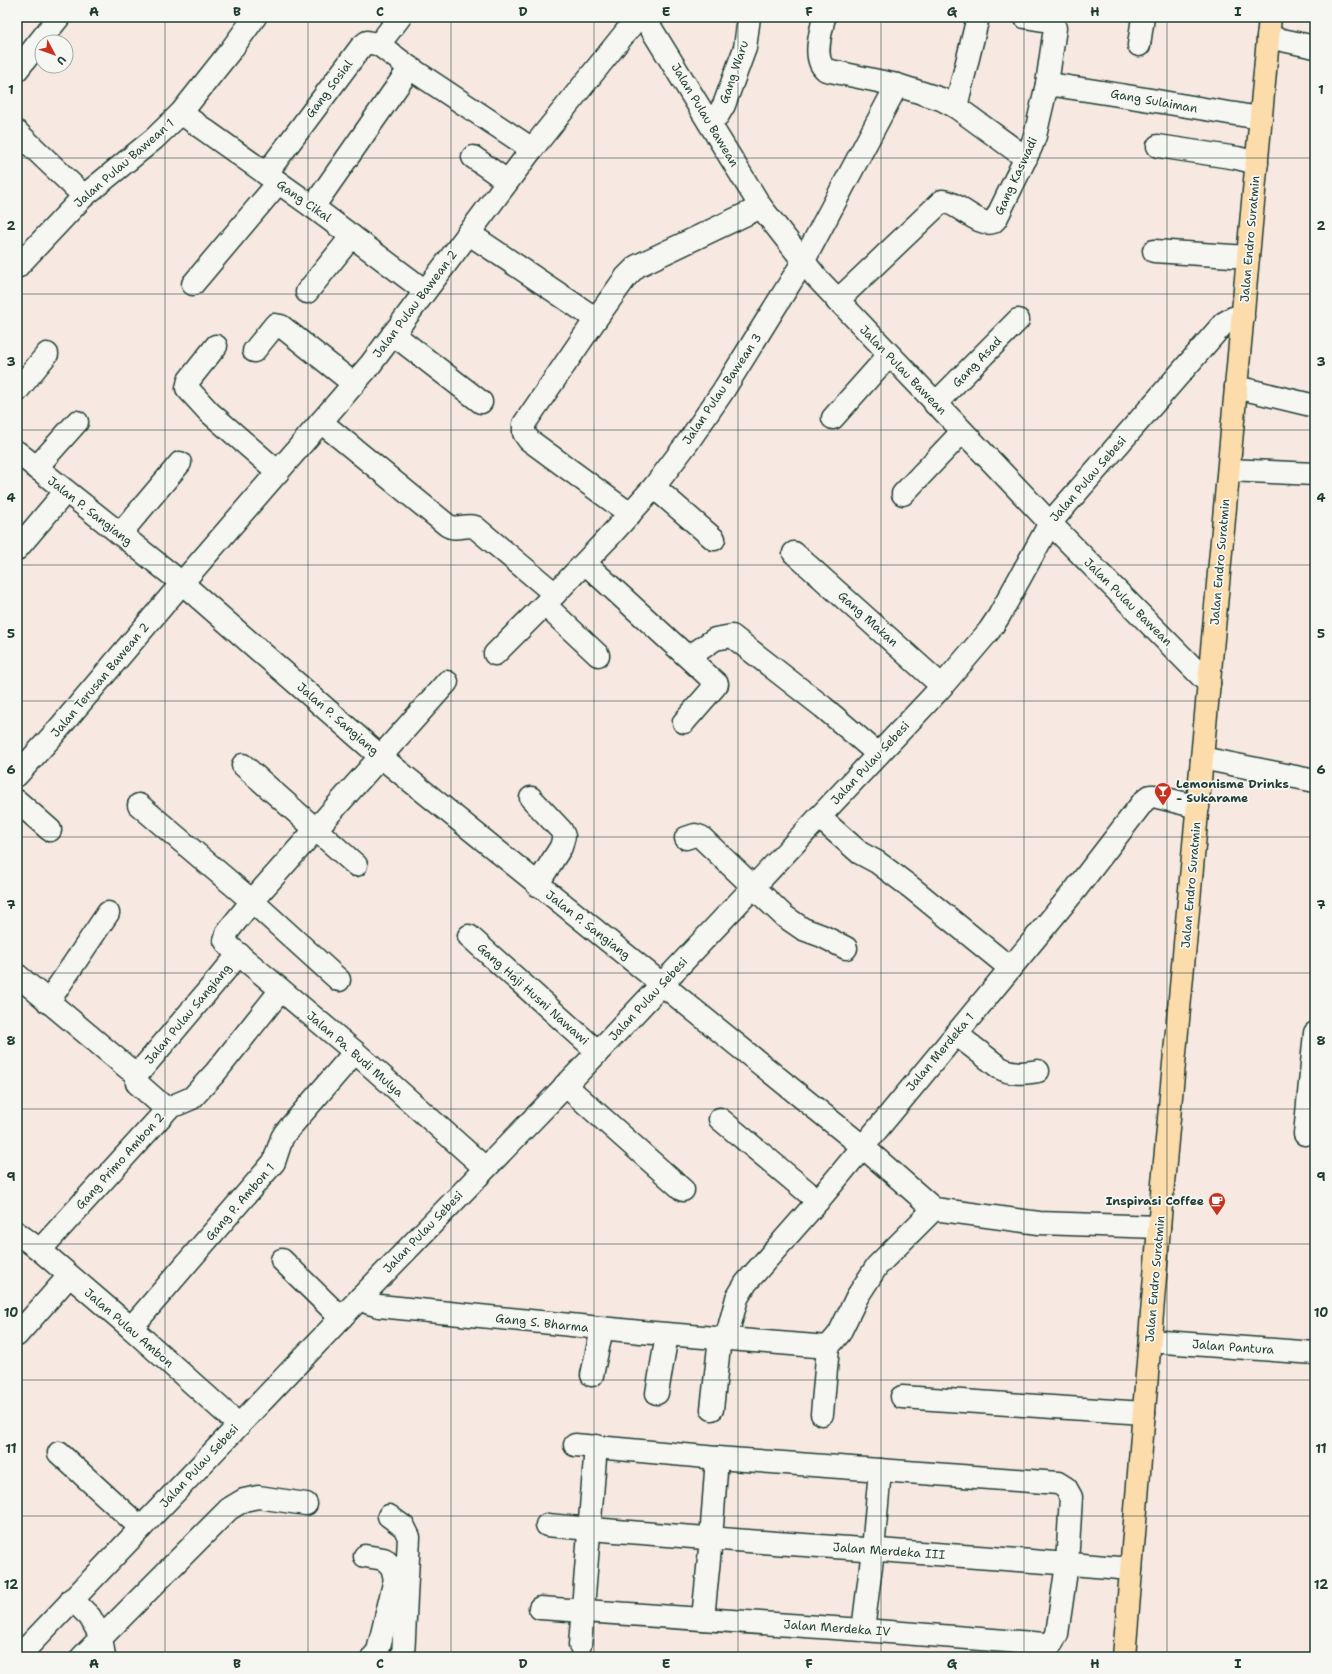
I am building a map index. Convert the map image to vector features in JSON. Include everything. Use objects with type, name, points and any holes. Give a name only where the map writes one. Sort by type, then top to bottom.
[{"type":"main road","name":"Jalan Endro Suratmin","points":[[1124,1657],[1159,1227],[1269,27]]},
{"type":"street","points":[[17,70],[59,17]]},
{"type":"street","name":"Jalan Pulau Bawean 1","points":[[17,267],[84,196],[154,138],[181,113],[255,17]]},
{"type":"street","points":[[400,17],[378,44],[410,68],[532,149]]},
{"type":"street","name":"Jalan Pulau Bawean 2","points":[[182,583],[354,384],[507,181],[638,17]]},
{"type":"street","name":"Jalan Pulau Bawean","points":[[644,17],[761,207],[803,262],[837,301],[935,404],[1209,684]]},
{"type":"street","name":"Gang Waru","points":[[709,122],[718,115],[724,105],[745,48],[749,17]]},
{"type":"street","points":[[824,17],[818,59],[822,67],[826,70],[837,74],[897,85],[934,97],[956,107],[1026,158]]},
{"type":"street","points":[[956,107],[978,17]]},
{"type":"street","name":"Gang Kaswadi","points":[[837,301],[942,201],[954,205],[984,223],[993,222],[996,219],[1026,158],[1035,136],[1047,84],[1054,28],[1053,24],[1049,21],[1025,17]]},
{"type":"street","points":[[1139,45],[1143,17]]},
{"type":"street","points":[[1269,27],[1315,47]]},
{"type":"street","name":"Gang Sosial","points":[[193,284],[272,179],[363,45],[367,42],[378,44]]},
{"type":"street","points":[[314,207],[410,68]]},
{"type":"street","name":"Gang Sulaiman","points":[[1047,84],[1261,118]]},
{"type":"street","name":"Jalan Pulau Bawean 3","points":[[495,654],[550,600],[654,487],[724,391],[803,262],[897,85]]},
{"type":"street","name":"Gang Cikal","points":[[181,113],[272,179],[314,207],[425,291]]},
{"type":"street","points":[[17,132],[84,196]]},
{"type":"street","points":[[1158,146],[1238,158],[1257,163]]},
{"type":"street","points":[[473,157],[507,181]]},
{"type":"street","points":[[630,514],[529,440],[524,430],[524,424],[626,277],[637,266],[761,207]]},
{"type":"street","points":[[468,233],[596,319]]},
{"type":"street","points":[[307,292],[352,236]]},
{"type":"street","points":[[1154,251],[1248,257]]},
{"type":"street","name":"Jalan Pulau Sebesi","points":[[18,1657],[361,1297],[598,1052],[942,686],[989,631],[999,616],[1050,523],[1224,323],[1233,318],[1243,317]]},
{"type":"street","name":"Gang Asad","points":[[935,404],[1018,320]]},
{"type":"street","points":[[254,351],[275,326],[281,326],[354,384]]},
{"type":"street","points":[[393,334],[481,402]]},
{"type":"street","points":[[216,346],[189,380],[187,388],[209,412],[278,472]]},
{"type":"street","points":[[17,391],[46,354]]},
{"type":"street","points":[[833,418],[889,355]]},
{"type":"street","points":[[1236,386],[1315,406]]},
{"type":"street","points":[[36,468],[77,422]]},
{"type":"street","points":[[321,422],[447,525],[455,528],[468,526],[475,527],[550,600],[598,655]]},
{"type":"street","points":[[903,494],[962,432]]},
{"type":"street","name":"Jalan P. Sangiang","points":[[17,452],[182,583],[381,757],[662,983]]},
{"type":"street","points":[[120,534],[180,464]]},
{"type":"street","points":[[1229,470],[1315,474]]},
{"type":"street","points":[[654,487],[714,539]]},
{"type":"street","points":[[17,549],[66,491]]},
{"type":"street","name":"Gang Makan","points":[[794,553],[942,686]]},
{"type":"street","points":[[585,563],[717,684],[684,722]]},
{"type":"street","name":"Jalan Terusan Bawean 2","points":[[17,775],[55,733],[182,583]]},
{"type":"street","points":[[689,657],[715,639],[732,636],[817,702],[878,754]]},
{"type":"street","name":"Jalan Pulau Sangiang","points":[[136,1072],[142,1069],[232,947],[228,931],[252,901],[448,682]]},
{"type":"street","points":[[1202,758],[1315,781]]},
{"type":"street","points":[[243,765],[356,865]]},
{"type":"street","name":"Jalan Merdeka 1","points":[[712,1409],[723,1339],[734,1305],[741,1290],[818,1201],[1076,889],[1146,799],[1150,796],[1158,796],[1198,807]]},
{"type":"street","points":[[531,798],[561,830],[564,836],[561,847],[537,884]]},
{"type":"street","points":[[17,801],[50,830]]},
{"type":"street","points":[[139,805],[252,901],[339,980]]},
{"type":"street","points":[[819,817],[860,853],[877,862],[913,889],[1010,968]]},
{"type":"street","points":[[686,838],[695,835],[701,837],[784,916],[803,929],[822,936],[846,948]]},
{"type":"street","points":[[48,1002],[108,913]]},
{"type":"street","name":"Gang Haji Husni Nawawi","points":[[468,936],[598,1052]]},
{"type":"street","name":"Jalan Pa. Budi Mulya","points":[[232,947],[355,1052],[485,1168]]},
{"type":"street","points":[[17,975],[129,1070],[136,1072]]},
{"type":"street","points":[[662,983],[862,1146],[934,1209],[1039,1223],[1159,1227]]},
{"type":"street","points":[[166,1109],[192,1098],[215,1073],[281,990]]},
{"type":"street","points":[[1305,1134],[1313,1074],[1315,1033]]},
{"type":"street","points":[[956,1034],[1000,1068],[1008,1072],[1020,1074],[1038,1071]]},
{"type":"street","name":"Gang P. Ambon 1","points":[[131,1328],[274,1162],[285,1133],[355,1052]]},
{"type":"street","name":"Gang Primo Ambon 2","points":[[40,1250],[165,1112],[166,1109],[137,1083],[136,1072]]},
{"type":"street","points":[[565,1085],[683,1190]]},
{"type":"street","points":[[720,1120],[818,1201]]},
{"type":"street","points":[[822,1414],[828,1346],[839,1334],[857,1297],[873,1271],[934,1209]]},
{"type":"street","name":"Jalan Pulau Ambon","points":[[17,1233],[40,1250],[131,1328],[239,1425]]},
{"type":"street","points":[[282,1260],[341,1318]]},
{"type":"street","points":[[17,1335],[70,1276]]},
{"type":"street","name":"Gang S. Bharma","points":[[361,1297],[369,1303],[378,1306],[667,1335],[828,1346]]},
{"type":"street","points":[[592,1375],[602,1329]]},
{"type":"street","points":[[657,1393],[667,1335]]},
{"type":"street","name":"Jalan Pantura","points":[[1150,1341],[1315,1353]]},
{"type":"street","points":[[902,1397],[1144,1414]]},
{"type":"street","points":[[575,1445],[717,1458],[1058,1483],[1069,1492],[1071,1497],[1067,1564]]},
{"type":"street","points":[[580,1645],[596,1446]]},
{"type":"street","points":[[59,1453],[141,1528]]},
{"type":"street","points":[[703,1618],[717,1458]]},
{"type":"street","points":[[863,1630],[873,1550],[880,1470]]},
{"type":"street","points":[[82,1657],[103,1647],[229,1509],[244,1500],[258,1497],[306,1504]]},
{"type":"street","points":[[389,1516],[404,1527],[409,1537],[403,1657]]},
{"type":"street","name":"Jalan Merdeka III","points":[[546,1525],[711,1539],[1131,1569]]},
{"type":"street","points":[[365,1556],[384,1559],[392,1567],[395,1579],[378,1651],[373,1657]]},
{"type":"street","name":"Jalan Merdeka IV","points":[[540,1608],[703,1618],[1049,1644],[1054,1641],[1058,1634],[1067,1564]]},
{"type":"street","points":[[72,1599],[90,1617],[103,1647]]},
{"type":"place","name":"Lemonisme Drinks - Sukarame","points":[[1163,806]]},
{"type":"place","name":"Inspirasi Coffee","points":[[1217,1216]]}]
